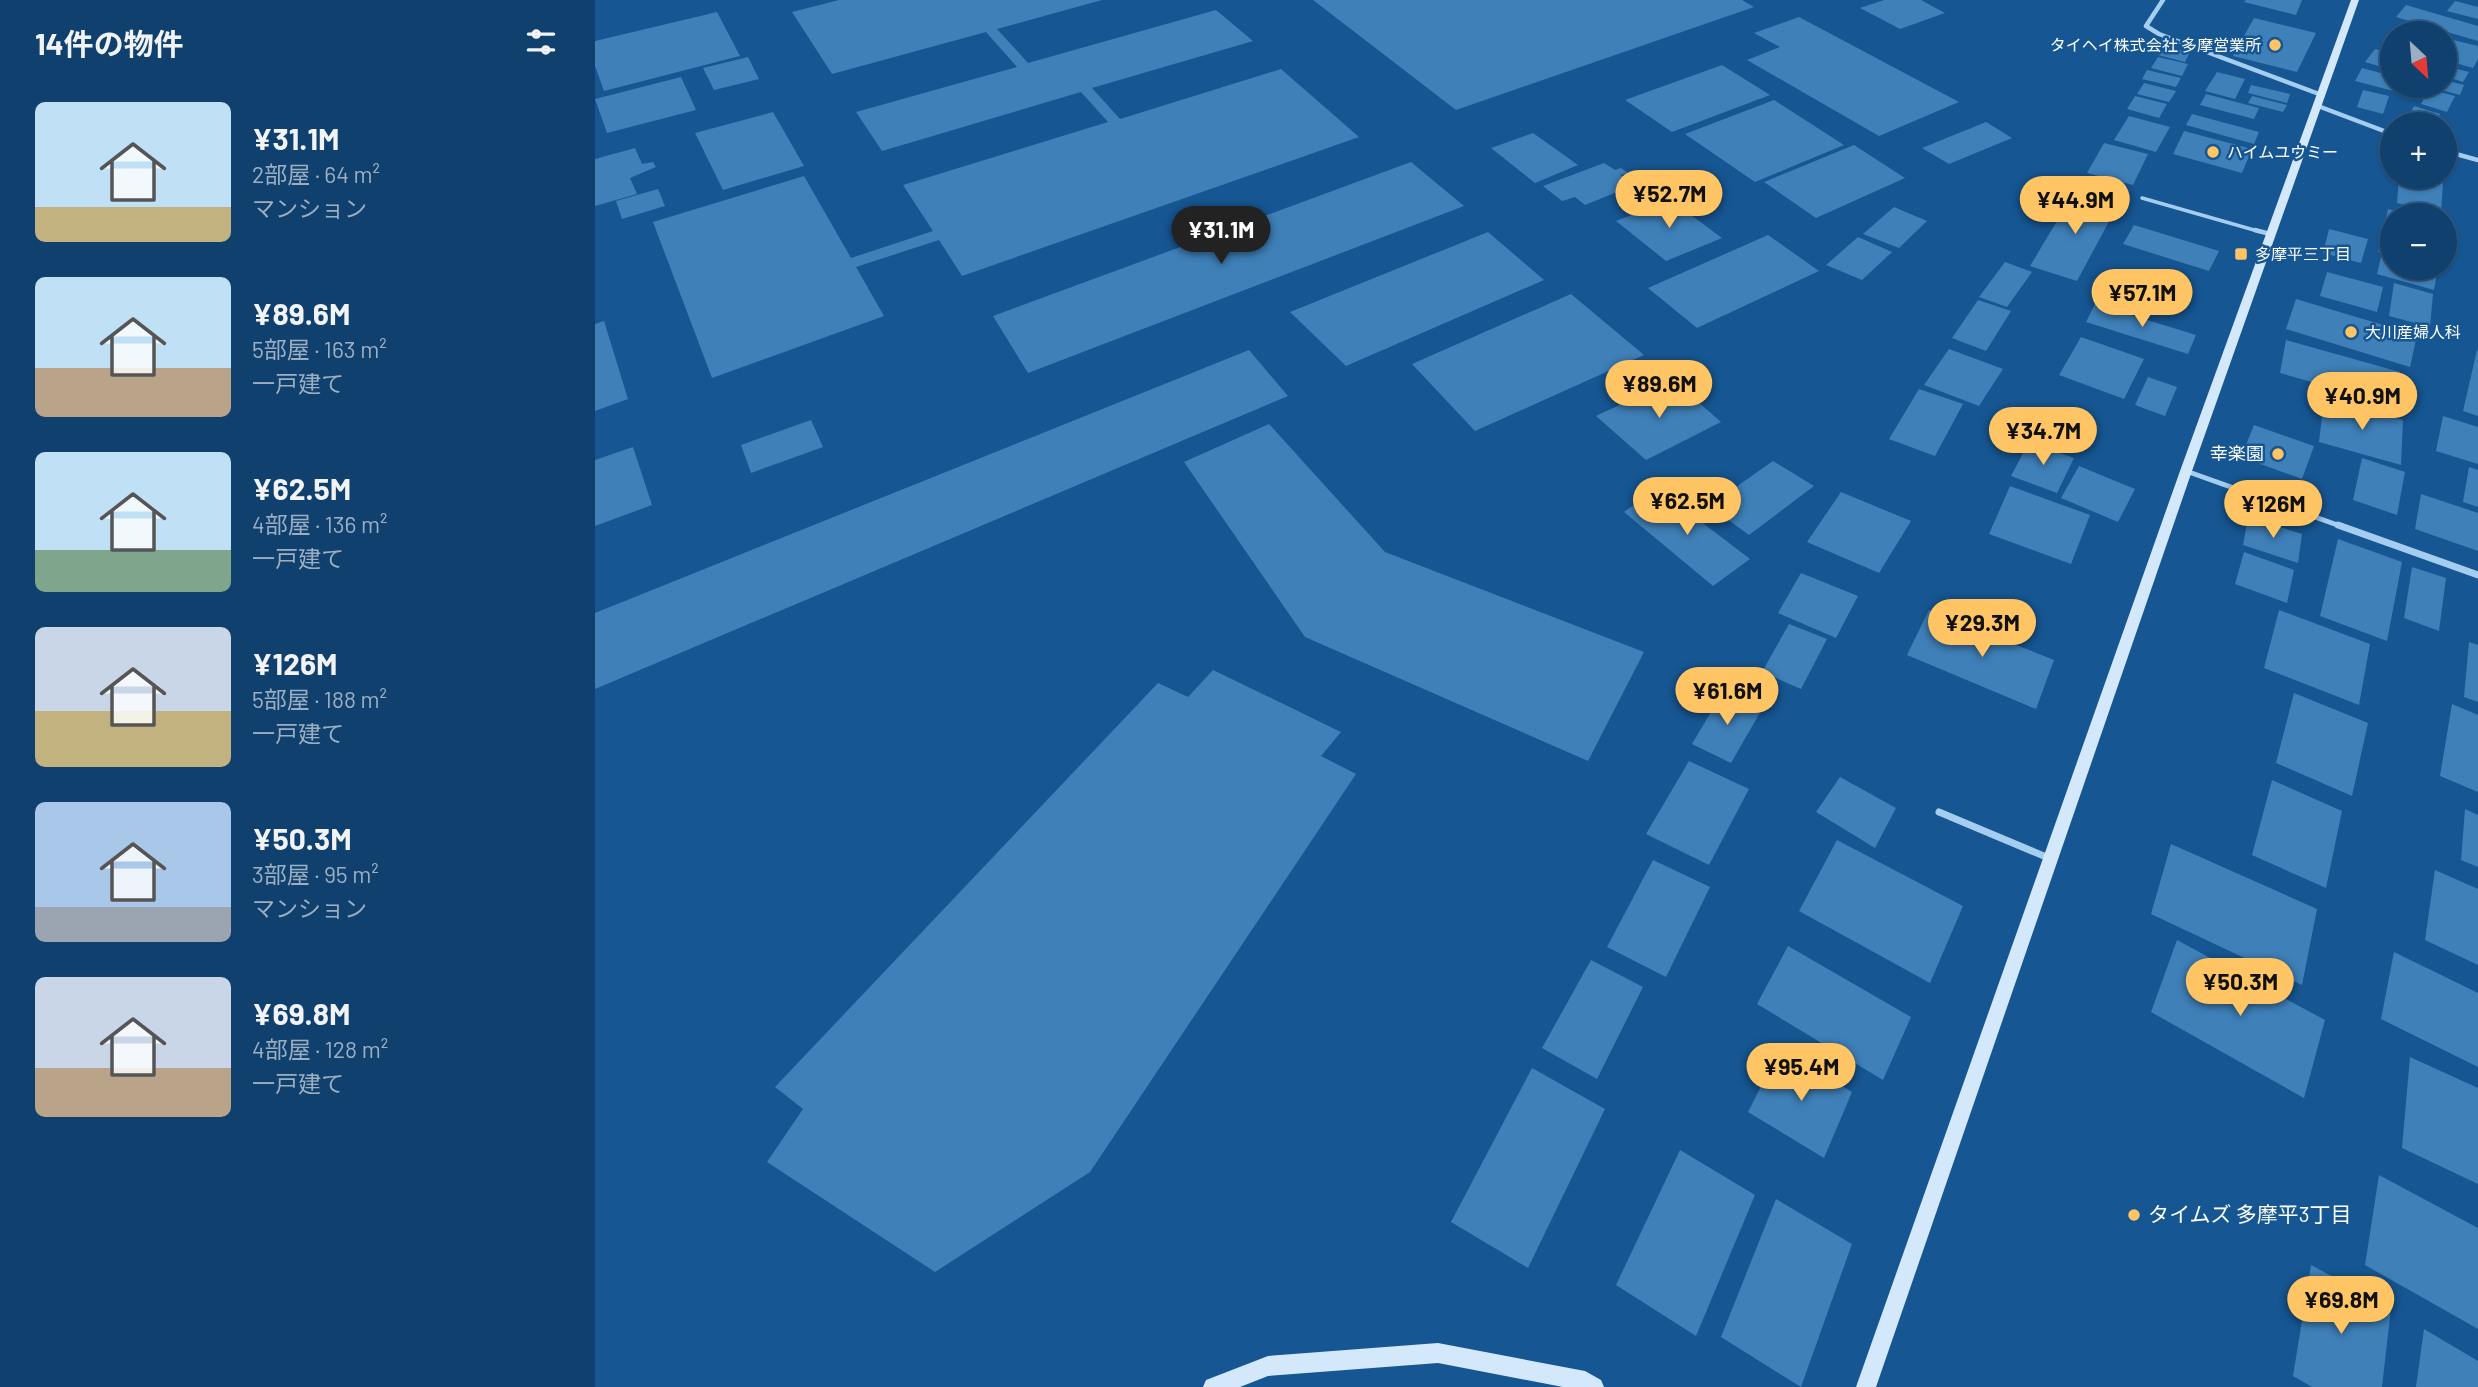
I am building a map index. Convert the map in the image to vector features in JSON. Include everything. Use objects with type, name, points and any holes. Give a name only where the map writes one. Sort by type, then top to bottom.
[{"type":"street","points":[[2163,0],[2146,26],[2159,34],[2319,100],[2380,128]]},
{"type":"street","points":[[1866,1387],[2186,471],[2355,0]]},
{"type":"street","points":[[2457,154],[2478,160]]},
{"type":"street","points":[[2186,471],[2478,575]]},
{"type":"street","points":[[1938,812],[2052,859]]},
{"type":"street","points":[[1213,1387],[1268,1366],[1438,1353],[1585,1381],[1594,1387]]},
{"type":"lane","points":[[2142,198],[2272,234]]},
{"type":"building","points":[[839,0],[1102,0],[997,29],[1028,63],[1216,10],[1253,41],[1092,88],[1120,119],[1281,69],[1359,137],[962,276],[939,240],[856,267],[884,316],[712,378],[653,222],[804,176],[851,258],[933,231],[903,185],[1108,122],[1081,92],[882,151],[856,112],[1017,67],[986,32],[832,74],[792,12]]},
{"type":"building","points":[[1313,0],[1742,0],[1754,7],[1456,110]]},
{"type":"building","points":[[1884,0],[1921,0],[1945,13],[1900,29],[1860,8]]},
{"type":"building","points":[[2302,0],[2296,15],[2244,2]]},
{"type":"building","points":[[2455,1],[2478,7],[2478,19],[2447,11]]},
{"type":"building","points":[[2406,5],[2478,26],[2478,41],[2457,35],[2457,21],[2410,21],[2396,17]]},
{"type":"building","points":[[717,12],[740,56],[604,91],[595,66],[595,41]]},
{"type":"building","points":[[1799,17],[1959,102],[1879,136],[1747,60],[1780,47],[1754,33]]},
{"type":"building","name":"タイヘイ株式会社 多摩営業所","points":[[2254,18],[2316,33],[2297,72],[2233,56]]},
{"type":"building","points":[[2457,41],[2478,46],[2478,59],[2473,68],[2457,63]]},
{"type":"building","points":[[2164,46],[2190,52],[2185,62],[2158,55]]},
{"type":"building","points":[[2375,49],[2380,50],[2380,66],[2365,62]]},
{"type":"building","points":[[748,57],[759,79],[714,90],[703,68]]},
{"type":"building","points":[[2158,57],[2188,64],[2182,76],[2151,68]]},
{"type":"building","points":[[1722,65],[1770,95],[1672,132],[1625,100]]},
{"type":"building","points":[[2362,68],[2380,73],[2380,88],[2355,81]]},
{"type":"building","points":[[2457,69],[2469,72],[2463,82],[2457,80]]},
{"type":"building","points":[[2147,70],[2181,78],[2176,87],[2142,79]]},
{"type":"building","points":[[2217,72],[2245,79],[2235,99],[2205,91]]},
{"type":"building","points":[[681,77],[696,110],[607,133],[595,99]]},
{"type":"building","points":[[2144,83],[2176,91],[2169,102],[2137,94]]},
{"type":"building","points":[[2457,83],[2464,85],[2460,95],[2457,94]]},
{"type":"building","points":[[2251,85],[2290,94],[2287,103],[2248,93]]},
{"type":"building","points":[[2363,90],[2380,94],[2380,98],[2388,98],[2384,112],[2380,113],[2357,107]]},
{"type":"building","points":[[2206,94],[2259,108],[2254,119],[2200,105]]},
{"type":"building","points":[[2135,96],[2167,104],[2159,118],[2127,109]]},
{"type":"building","points":[[2252,96],[2287,105],[2283,112],[2248,103]]},
{"type":"building","points":[[2424,98],[2454,98],[2447,112],[2421,104]]},
{"type":"building","points":[[1774,100],[1844,145],[1755,182],[1685,134]]},
{"type":"building","points":[[2414,106],[2434,112],[2411,112]]},
{"type":"building","points":[[773,112],[804,166],[723,190],[695,133]]},
{"type":"building","points":[[2192,114],[2259,132],[2254,144],[2186,125]]},
{"type":"building","points":[[2129,116],[2170,127],[2156,152],[2114,140]]},
{"type":"building","points":[[1986,122],[2012,138],[1949,164],[1922,148]]},
{"type":"building","name":"ハイムユウミー","points":[[2184,131],[2252,149],[2242,173],[2173,154]]},
{"type":"building","points":[[1533,133],[1578,165],[1535,183],[1491,148]]},
{"type":"building","points":[[2104,143],[2148,154],[2133,185],[2087,173]]},
{"type":"building","points":[[1854,145],[1905,178],[1816,218],[1764,182]]},
{"type":"building","points":[[635,148],[642,164],[653,162],[656,167],[630,178],[637,194],[595,206],[595,159]]},
{"type":"building","points":[[1411,162],[1464,206],[1028,373],[993,316]]},
{"type":"building","points":[[1604,163],[1615,170],[1621,168],[1628,173],[1620,175],[1634,185],[1585,205],[1575,197],[1562,201],[1543,186]]},
{"type":"building","points":[[658,189],[665,206],[622,219],[616,201]]},
{"type":"building","points":[[2398,189],[2443,189],[2442,203],[2397,203]]},
{"type":"building","points":[[2075,191],[2119,203],[2077,281],[2030,266]]},
{"type":"building","points":[[1671,200],[1722,238],[1666,261],[1616,221]]},
{"type":"building","points":[[1894,207],[1927,221],[1899,248],[1863,234]]},
{"type":"building","points":[[2134,225],[2219,251],[2209,271],[2123,244]]},
{"type":"building","points":[[2329,229],[2368,239],[2361,263],[2323,253]]},
{"type":"building","points":[[1488,232],[1544,280],[1346,366],[1290,312]]},
{"type":"building","points":[[1768,235],[1819,271],[1697,328],[1648,288]]},
{"type":"building","points":[[1858,237],[1892,252],[1862,280],[1826,265]]},
{"type":"building","points":[[2005,262],[2032,272],[2007,307],[1979,297]]},
{"type":"building","points":[[2327,272],[2383,287],[2377,312],[2320,296]]},
{"type":"building","points":[[2398,280],[2436,280],[2434,290]]},
{"type":"building","points":[[2394,283],[2433,294],[2430,327],[2389,316]]},
{"type":"building","points":[[1571,294],[1644,355],[1475,431],[1412,364]]},
{"type":"building","name":"大川産婦人科","points":[[2296,299],[2417,335],[2410,367],[2286,329]]},
{"type":"building","points":[[1978,300],[2011,311],[1986,351],[1952,338]]},
{"type":"building","points":[[2095,304],[2196,335],[2188,354],[2086,322]]},
{"type":"building","points":[[604,321],[628,399],[595,411],[595,324]]},
{"type":"building","points":[[2081,337],[2144,359],[2124,399],[2059,375]]},
{"type":"building","points":[[2286,340],[2400,372],[2396,406],[2280,373]]},
{"type":"building","points":[[1949,349],[2003,369],[1979,406],[1924,385]]},
{"type":"building","points":[[1249,350],[1288,396],[595,689],[595,613]]},
{"type":"building","points":[[2478,351],[2478,416],[2463,411]]},
{"type":"building","points":[[2148,377],[2177,387],[2165,416],[2135,405]]},
{"type":"building","points":[[1673,380],[1721,422],[1646,460],[1596,416]]},
{"type":"building","points":[[1919,389],[1963,404],[1935,456],[1889,439]]},
{"type":"building","points":[[2324,399],[2403,420],[2401,465],[2319,442]]},
{"type":"building","points":[[2443,416],[2478,427],[2478,464],[2436,451]]},
{"type":"building","points":[[811,420],[823,447],[751,473],[741,445]]},
{"type":"building","points":[[1269,424],[1385,552],[1644,652],[1588,761],[1305,637],[1184,462]]},
{"type":"building","points":[[2254,425],[2314,446],[2302,479],[2241,457]]},
{"type":"building","points":[[2029,442],[2074,458],[2057,493],[2011,476]]},
{"type":"building","points":[[633,447],[652,505],[595,526],[595,460]]},
{"type":"building","points":[[2362,458],[2405,472],[2397,515],[2353,500]]},
{"type":"building","points":[[1773,461],[1814,486],[1749,535],[1709,506]]},
{"type":"building","points":[[2079,466],[2135,489],[2118,522],[2061,498]]},
{"type":"building","points":[[2469,467],[2478,470],[2478,507],[2463,502]]},
{"type":"building","points":[[2010,486],[2090,515],[2071,564],[1989,534]]},
{"type":"building","points":[[1657,488],[1750,559],[1713,586],[1624,512]]},
{"type":"building","points":[[1841,492],[1911,521],[1879,573],[1807,542]]},
{"type":"building","points":[[2421,494],[2478,513],[2478,551],[2415,529]]},
{"type":"building","points":[[2248,517],[2302,534],[2298,563],[2243,545]]},
{"type":"building","points":[[2338,539],[2402,562],[2387,641],[2320,616]]},
{"type":"building","points":[[2244,552],[2294,570],[2287,603],[2235,584]]},
{"type":"building","points":[[2412,567],[2446,578],[2439,631],[2404,618]]},
{"type":"building","points":[[1801,573],[1858,596],[1836,638],[1778,613]]},
{"type":"building","points":[[1929,610],[2054,660],[2036,709],[1907,655]]},
{"type":"building","points":[[2279,610],[2370,644],[2359,705],[2264,668]]},
{"type":"building","points":[[1789,624],[1827,639],[1801,689],[1762,672]]},
{"type":"building","points":[[2469,642],[2478,645],[2478,702],[2464,697]]},
{"type":"building","points":[[1213,670],[1341,732],[1321,756],[1356,774],[1090,1172],[935,1272],[767,1162],[803,1109],[775,1087],[1158,683],[1188,697]]},
{"type":"building","points":[[1724,690],[1762,709],[1731,763],[1692,744]]},
{"type":"building","points":[[2294,693],[2368,723],[2352,796],[2276,763]]},
{"type":"building","points":[[2452,704],[2478,715],[2478,792],[2440,776]]},
{"type":"building","points":[[1689,761],[1749,789],[1709,865],[1646,834]]},
{"type":"building","points":[[1840,777],[1896,808],[1875,848],[1816,812]]},
{"type":"building","points":[[2272,780],[2342,811],[2326,888],[2252,855]]},
{"type":"building","points":[[2465,809],[2478,815],[2478,867],[2461,860]]},
{"type":"building","points":[[1837,840],[1963,906],[1930,983],[1799,911]]},
{"type":"building","points":[[2171,844],[2317,909],[2302,985],[2151,914]]},
{"type":"building","points":[[1653,860],[1710,887],[1666,977],[1607,947]]},
{"type":"building","points":[[2435,870],[2478,889],[2478,965],[2425,940]]},
{"type":"building","points":[[2177,940],[2325,1020],[2304,1098],[2151,1012]]},
{"type":"building","points":[[1788,946],[1911,1017],[1883,1080],[1757,1004]]},
{"type":"building","points":[[2394,952],[2478,993],[2478,1067],[2381,1019]]},
{"type":"building","points":[[1591,960],[1643,987],[1597,1079],[1542,1048]]},
{"type":"building","points":[[1780,1049],[1852,1092],[1824,1158],[1748,1112]]},
{"type":"building","points":[[2410,1057],[2478,1088],[2478,1184],[2402,1148]]},
{"type":"building","points":[[1532,1068],[1605,1109],[1528,1268],[1451,1222]]},
{"type":"building","points":[[1680,1150],[1755,1195],[1696,1336],[1616,1285]]},
{"type":"building","points":[[2379,1175],[2478,1228],[2478,1329],[2365,1265]]},
{"type":"building","points":[[1776,1199],[1852,1244],[1801,1387],[1721,1337]]},
{"type":"building","points":[[2311,1265],[2391,1308],[2382,1387],[2312,1387],[2293,1376]]},
{"type":"building","points":[[2424,1329],[2478,1361],[2478,1387],[2416,1387]]},
{"type":"place","name":"タイヘイ株式会社 多摩営業所","points":[[2275,45]]},
{"type":"place","name":"ハイムユウミー","points":[[2213,152]]},
{"type":"place","name":"多摩平三丁目","points":[[2241,254]]},
{"type":"place","name":"大川産婦人科","points":[[2351,332]]},
{"type":"place","name":"幸楽園","points":[[2278,454]]},
{"type":"place","name":"タイムズ 多摩平3丁目","points":[[2134,1215]]}]
